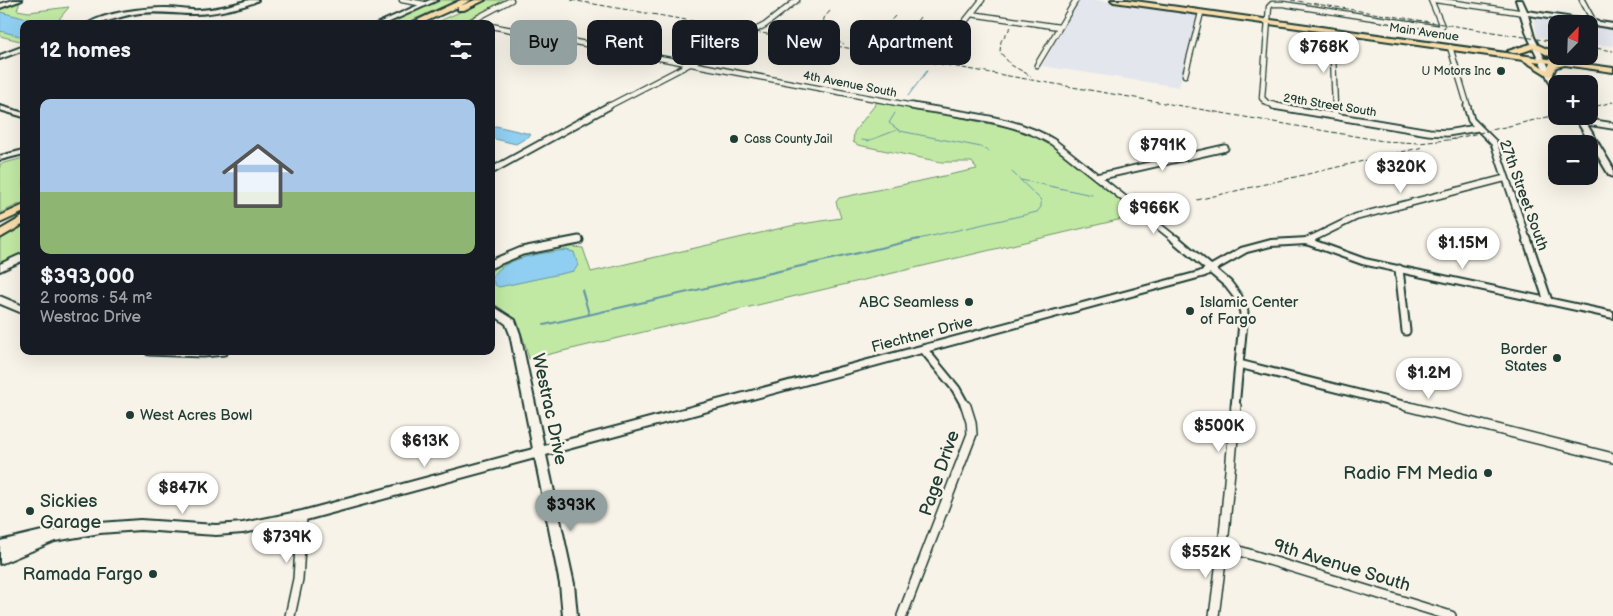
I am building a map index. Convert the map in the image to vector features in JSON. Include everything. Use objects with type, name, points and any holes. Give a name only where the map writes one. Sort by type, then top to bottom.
[{"type":"highway","points":[[416,20],[459,0]]},
{"type":"highway","points":[[422,20],[467,0]]},
{"type":"highway","points":[[436,20],[480,0]]},
{"type":"highway","points":[[0,216],[20,208]]},
{"type":"highway","points":[[0,220],[20,208]]},
{"type":"highway","points":[[0,233],[20,221]]},
{"type":"main road","name":"Main Avenue","points":[[1114,0],[1200,13],[1382,34],[1498,50],[1540,58]]},
{"type":"main road","name":"Main Avenue","points":[[1136,0],[1322,30],[1548,59]]},
{"type":"main road","points":[[1322,30],[1379,36],[1382,34]]},
{"type":"main road","points":[[1498,50],[1519,51],[1534,45],[1548,52]]},
{"type":"main road","points":[[1480,51],[1528,61],[1549,74],[1554,65]]},
{"type":"main road","name":"Main Avenue","points":[[1593,65],[1613,68]]},
{"type":"street","points":[[0,6],[18,0]]},
{"type":"street","points":[[102,20],[141,11],[166,9],[210,11],[230,8],[256,0]]},
{"type":"street","points":[[402,0],[424,4]]},
{"type":"street","points":[[389,20],[434,0]]},
{"type":"street","points":[[474,20],[511,0]]},
{"type":"street","points":[[758,29],[797,0]]},
{"type":"street","points":[[966,20],[982,0]]},
{"type":"street","points":[[1037,65],[1076,0]]},
{"type":"street","points":[[1269,20],[1272,4],[1283,4],[1439,28],[1442,26],[1432,0]]},
{"type":"street","points":[[1436,0],[1548,17]]},
{"type":"street","points":[[1519,0],[1525,13],[1534,45],[1549,74]]},
{"type":"street","points":[[1582,0],[1592,15]]},
{"type":"street","points":[[1185,75],[1200,13]]},
{"type":"street","points":[[971,14],[1059,27]]},
{"type":"street","name":"29th Street South","points":[[1269,20],[1263,101],[1274,106],[1438,133],[1477,128]]},
{"type":"street","points":[[1598,24],[1613,26]]},
{"type":"street","name":"4th Avenue South","points":[[495,27],[672,60]]},
{"type":"street","points":[[1332,31],[1335,116]]},
{"type":"street","name":"27th Street South","points":[[1450,47],[1459,72],[1471,120],[1494,143],[1548,301]]},
{"type":"street","points":[[0,57],[20,50]]},
{"type":"street","points":[[495,169],[544,140],[690,65]]},
{"type":"street","name":"4th Avenue South","points":[[697,65],[1028,129],[1053,142],[1097,176],[1228,284],[1238,297],[1244,312],[1223,546],[1214,616]]},
{"type":"street","points":[[0,108],[20,114]]},
{"type":"street","points":[[1598,122],[1613,126]]},
{"type":"street","points":[[1585,125],[1610,162],[1613,175]]},
{"type":"street","points":[[1097,176],[1225,148]]},
{"type":"street","points":[[0,158],[20,153]]},
{"type":"street","points":[[0,163],[20,158]]},
{"type":"street","points":[[1307,241],[1325,234],[1338,224],[1356,217],[1506,178]]},
{"type":"street","points":[[495,262],[508,255],[579,240]]},
{"type":"street","points":[[1307,241],[1362,261],[1613,315]]},
{"type":"street","name":"Fiechtner Drive","points":[[55,536],[124,526],[216,530],[243,528],[302,516],[1202,274],[1244,250],[1270,243],[1307,241]]},
{"type":"street","points":[[0,268],[20,258]]},
{"type":"street","points":[[1399,269],[1406,331]]},
{"type":"street","points":[[0,300],[20,308]]},
{"type":"street","name":"Westrac Drive","points":[[495,311],[511,322],[515,334],[569,593],[570,616]]},
{"type":"street","name":"Page Drive","points":[[902,616],[972,434],[969,410],[960,395],[924,350]]},
{"type":"street","points":[[1239,364],[1613,458]]},
{"type":"street","points":[[290,616],[295,602],[298,583],[302,516]]},
{"type":"street","points":[[0,546],[42,536],[55,536]]},
{"type":"street","points":[[0,558],[37,545],[55,536]]},
{"type":"street","name":"9th Avenue South","points":[[1223,546],[1451,616]]},
{"type":"shaded area","points":[[1079,0],[1096,0],[1197,14],[1179,87],[1042,66]]},
{"type":"shaded area","points":[[1534,17],[1548,19],[1548,39],[1537,37]]},
{"type":"shaded area","points":[[1598,26],[1613,28],[1613,46],[1598,45]]},
{"type":"green space","points":[[438,0],[457,0],[413,20],[391,20]]},
{"type":"green space","points":[[487,0],[508,0],[470,20],[442,20]]},
{"type":"green space","points":[[17,2],[20,2],[17,10],[29,12],[69,7],[59,19],[64,20],[20,20],[20,41],[0,36],[0,8]]},
{"type":"green space","points":[[878,101],[1025,131],[1046,140],[1139,215],[529,359],[521,332],[513,319],[495,305],[495,268],[523,254],[560,247],[583,248],[591,272],[795,225],[841,218],[836,202],[839,198],[977,169],[972,162],[941,162],[858,145],[853,142],[854,132]]},
{"type":"green space","points":[[20,159],[20,204],[0,213],[0,164]]},
{"type":"green space","points":[[20,227],[20,254],[0,264],[0,238]]},
{"type":"water","points":[[0,12],[32,20],[20,20],[20,36],[0,31]]},
{"type":"water","points":[[495,126],[531,135],[516,144],[495,139]]},
{"type":"water","points":[[566,250],[574,252],[578,265],[574,271],[499,287],[495,285],[495,275],[504,266],[524,257]]},
{"type":"waterway","points":[[908,96],[927,71]]},
{"type":"waterway","points":[[895,113],[889,123],[900,131],[981,147],[989,151]]},
{"type":"waterway","points":[[862,140],[868,141],[897,130]]},
{"type":"waterway","points":[[914,240],[1037,212],[1041,207],[1041,200],[1012,172]]},
{"type":"waterway","points":[[1021,180],[1092,195]]},
{"type":"waterway","points":[[544,325],[919,239]]},
{"type":"waterway","points":[[582,290],[589,314]]},
{"type":"railway","points":[[571,0],[1383,141],[1419,143],[1451,140]]},
{"type":"railway","points":[[1291,0],[1548,41]]},
{"type":"railway","points":[[830,11],[824,18],[823,28],[831,38],[844,44]]},
{"type":"railway","points":[[891,20],[895,16]]},
{"type":"railway","points":[[1011,27],[1001,41],[1000,52],[1011,65],[1031,76]]},
{"type":"railway","points":[[1598,48],[1613,51]]},
{"type":"railway","points":[[1598,106],[1613,102]]},
{"type":"railway","points":[[1451,140],[1548,117]]},
{"type":"railway","points":[[1451,140],[1456,139]]},
{"type":"railway","points":[[1197,200],[1423,147]]},
{"type":"place","name":"U Motors Inc","points":[[1501,71]]},
{"type":"place","name":"Cass County Jail","points":[[734,139]]},
{"type":"place","name":"ABC Seamless","points":[[969,302]]},
{"type":"place","name":"Islamic Center of Fargo","points":[[1190,311]]},
{"type":"place","name":"Border States","points":[[1557,358]]},
{"type":"place","name":"West Acres Bowl","points":[[130,415]]},
{"type":"place","name":"Radio FM Media","points":[[1488,473]]},
{"type":"place","name":"Sickies Garage","points":[[30,511]]},
{"type":"place","name":"Ramada Fargo","points":[[153,574]]}]
